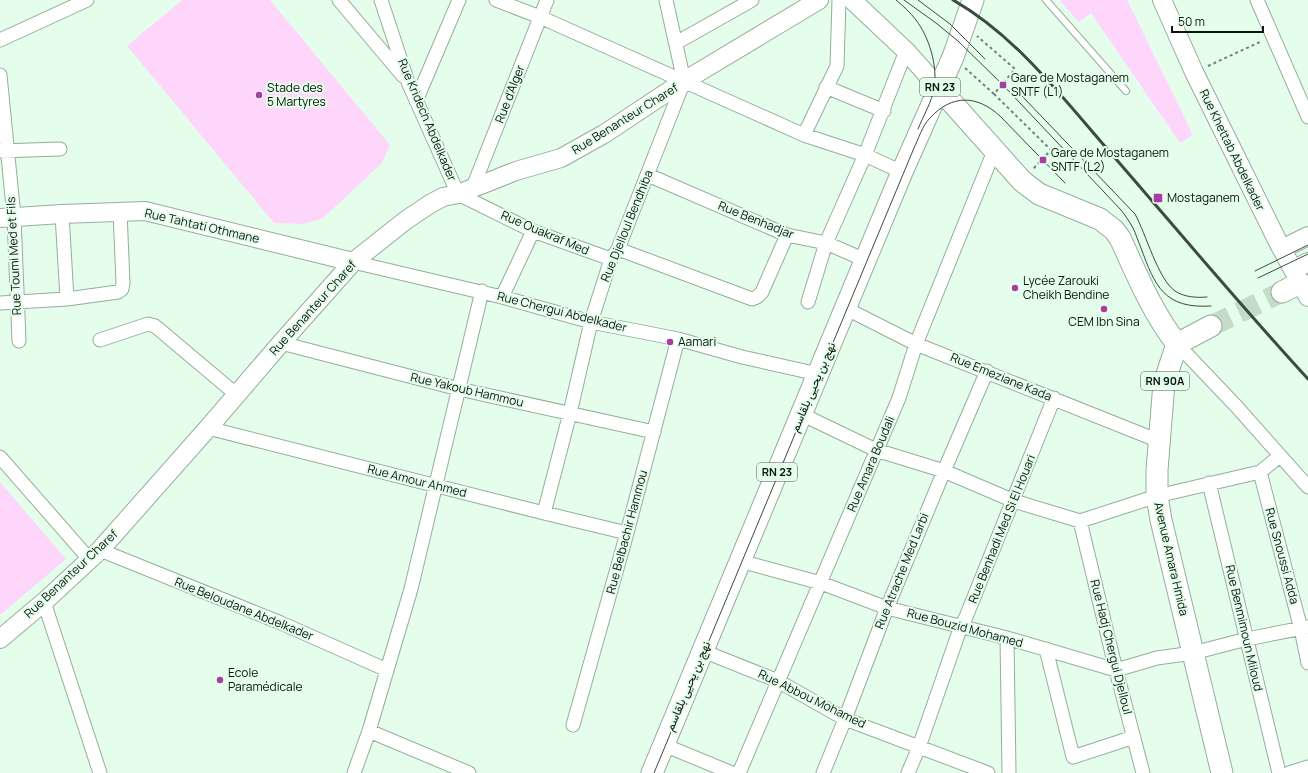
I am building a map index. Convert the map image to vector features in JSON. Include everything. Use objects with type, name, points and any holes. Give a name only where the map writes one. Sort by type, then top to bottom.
[{"type":"main road","name":"Rue Benanteur Charef","points":[[0,639],[44,602],[95,555],[237,395],[280,343],[353,262],[406,220],[443,197],[516,171],[561,158],[604,134],[684,81],[819,0]]},
{"type":"main road","points":[[852,0],[906,51],[1022,181],[1040,194],[1100,219],[1114,230],[1120,238],[1149,301],[1165,328],[1177,344],[1212,326]]},
{"type":"main road","name":"نهج بن يحيى بلقاسم","points":[[652,773],[865,260],[953,56],[973,0]]},
{"type":"main road","name":"Rue Khettab Abdelkader","points":[[1162,0],[1194,72],[1298,281]]},
{"type":"main road","name":"Rue Tahtati Othmane","points":[[7,217],[145,211],[353,262]]},
{"type":"main road","points":[[1282,249],[1308,236]]},
{"type":"main road","name":"Avenue Amara Hmida","points":[[1177,344],[1164,383],[1157,470],[1157,496],[1161,520],[1222,773]]},
{"type":"street","points":[[0,40],[68,4],[87,0]]},
{"type":"street","points":[[339,0],[408,82]]},
{"type":"street","name":"Rue Kridech Abdelkader","points":[[380,0],[416,101],[466,190]]},
{"type":"street","points":[[416,101],[459,0]]},
{"type":"street","points":[[496,0],[540,17],[804,135],[865,155],[902,172]]},
{"type":"street","name":"Rue d'Alger","points":[[466,190],[547,0]]},
{"type":"street","points":[[666,0],[684,81]]},
{"type":"street","points":[[676,43],[752,0]]},
{"type":"street","points":[[804,135],[837,66],[839,0]]},
{"type":"street","points":[[1258,0],[1308,117]]},
{"type":"street","points":[[808,302],[826,243],[884,111],[906,51]]},
{"type":"street","name":"Rue Toumi Med et Fils","points":[[0,75],[7,217],[19,341]]},
{"type":"street","name":"Rue Djelloul Bendhiba","points":[[544,514],[570,414],[591,322],[615,254],[648,175],[684,81]]},
{"type":"street","points":[[826,88],[884,111]]},
{"type":"street","points":[[3,151],[60,149]]},
{"type":"street","name":"Rue Amara Boudali","points":[[739,773],[899,398],[916,344],[994,150]]},
{"type":"street","name":"Rue Benhadjar","points":[[648,175],[787,235],[826,243],[865,260]]},
{"type":"street","name":"Rue Ouakraf Med","points":[[466,190],[533,231],[615,254],[752,299],[757,297],[762,292],[787,235]]},
{"type":"street","points":[[0,303],[67,299],[118,292],[122,289],[120,211]]},
{"type":"street","points":[[62,214],[67,299]]},
{"type":"street","points":[[502,297],[533,231]]},
{"type":"street","name":"Rue Chergui Abdelkader","points":[[353,262],[482,291],[591,322],[678,339],[742,357],[818,374]]},
{"type":"street","points":[[354,773],[369,731],[411,589],[482,291]]},
{"type":"street","name":"Rue Emeziane Kada","points":[[845,308],[916,344],[987,371],[1160,442]]},
{"type":"street","points":[[100,340],[148,324],[155,326],[237,395]]},
{"type":"street","name":"Rue Belbachir Hammou","points":[[573,725],[627,533],[678,339]]},
{"type":"street","name":"Rue Yakoub Hammou","points":[[280,343],[459,389],[654,432]]},
{"type":"street","points":[[1177,344],[1237,407],[1308,487]]},
{"type":"street","name":"Rue Atrache Med Larbi","points":[[823,773],[887,608],[987,371]]},
{"type":"street","name":"Rue Benhadi Med Si El Houari","points":[[908,773],[919,747],[961,626],[1014,501],[1054,398]]},
{"type":"street","points":[[801,414],[876,450],[944,471],[1014,501],[1080,521],[1157,496],[1260,472],[1280,456]]},
{"type":"street","name":"Rue Amour Ahmed","points":[[208,428],[544,514],[627,533]]},
{"type":"street","name":"Rue Beloudane Abdelkader","points":[[0,457],[95,555],[281,623],[387,670]]},
{"type":"street","name":"Rue Snoussi Adda","points":[[1260,472],[1305,628],[1308,663]]},
{"type":"street","name":"Rue Benmimoun Miloud","points":[[1209,483],[1278,773]]},
{"type":"street","name":"Rue Hadj Chergui Djelloul","points":[[1080,521],[1116,670],[1143,773]]},
{"type":"street","name":"Rue Bouzid Mohamed","points":[[740,562],[821,583],[887,608],[1007,638],[1116,670]]},
{"type":"street","points":[[44,602],[100,773]]},
{"type":"street","points":[[1116,670],[1157,658],[1193,653],[1247,639],[1305,628]]},
{"type":"street","points":[[1007,638],[1009,773]]},
{"type":"street","points":[[1046,649],[1073,757],[1134,737]]},
{"type":"street","name":"Rue Abbou Mohamed","points":[[702,651],[778,681],[845,718],[988,773]]},
{"type":"street","points":[[369,731],[469,773]]},
{"type":"street","points":[[664,745],[732,773]]},
{"type":"street","points":[[1289,773],[1308,767]]},
{"type":"lane","points":[[1046,0],[1126,91]]},
{"type":"path","points":[[964,25],[1015,70],[994,94]]},
{"type":"path","points":[[1194,72],[1273,36]]},
{"type":"path","points":[[953,56],[1051,150],[1043,160]]},
{"type":"shaded area","name":"Stade des 5 Martyres","points":[[182,0],[270,0],[390,145],[382,163],[322,219],[303,224],[274,223],[127,46]]},
{"type":"shaded area","points":[[1059,0],[1127,0],[1193,135],[1180,143],[1091,13],[1079,22]]},
{"type":"shaded area","points":[[0,482],[66,559],[0,615]]},
{"type":"tunnel","points":[[1211,326],[1282,292]]},
{"type":"tram line","points":[[896,0],[911,14],[921,27],[931,52],[935,70],[933,93],[918,129]]},
{"type":"tram line","points":[[904,0],[958,41],[1003,85],[1121,210],[1133,228],[1151,274],[1164,292],[1172,299],[1182,304],[1211,306]]},
{"type":"tram line","points":[[918,0],[950,24],[985,59]]},
{"type":"tram line","points":[[1022,96],[1135,214],[1158,267],[1169,285],[1182,295],[1207,297]]},
{"type":"tram line","points":[[654,773],[914,148],[927,121],[938,110],[956,101],[974,101],[982,104],[1000,116],[1065,183]]},
{"type":"tram line","points":[[1255,271],[1308,245]]},
{"type":"tram line","points":[[1258,278],[1308,254]]},
{"type":"railway","points":[[953,0],[976,15],[1018,49],[1056,89],[1308,379]]},
{"type":"place","name":"Gare de Mostaganem SNTF (L1)","points":[[1003,85]]},
{"type":"place","name":"Stade des 5 Martyres","points":[[259,95]]},
{"type":"place","name":"Gare de Mostaganem SNTF (L2)","points":[[1043,160]]},
{"type":"place","name":"Mostaganem","points":[[1158,198]]},
{"type":"place","name":"Lycée Zarouki Cheikh Bendine","points":[[1015,288]]},
{"type":"place","name":"CEM Ibn Sina","points":[[1104,309]]},
{"type":"place","name":"Aamari","points":[[670,342]]},
{"type":"place","name":"Ecole Paramédicale","points":[[220,680]]}]
